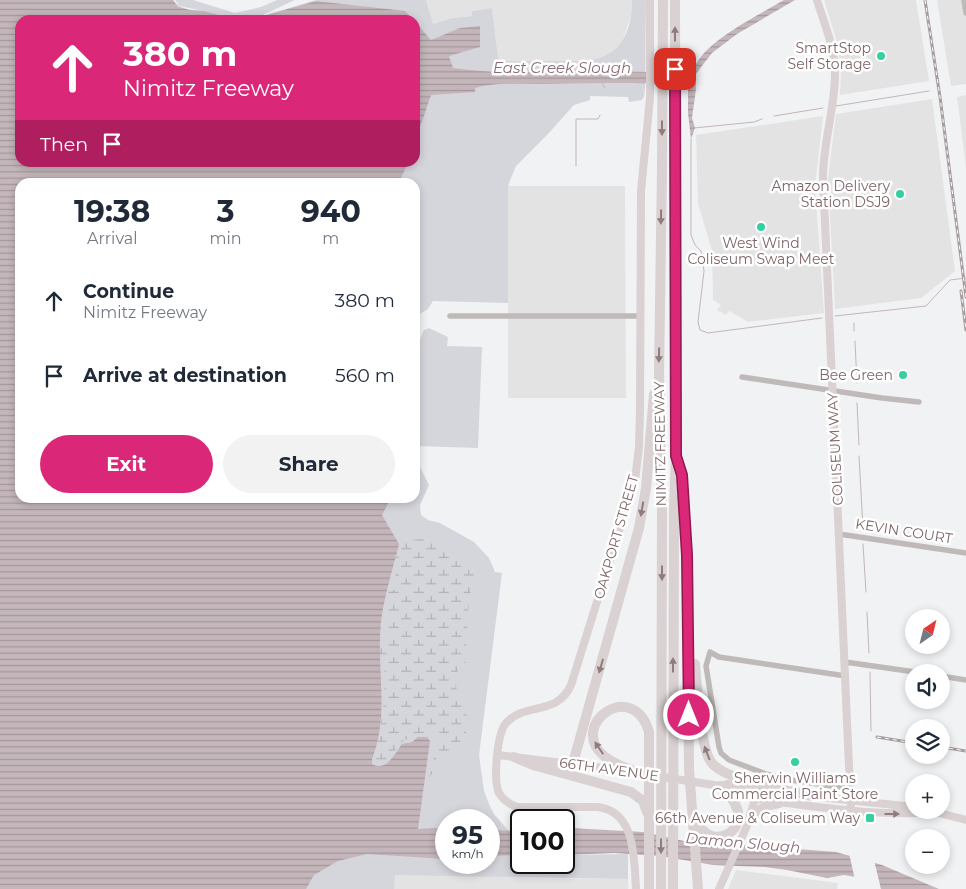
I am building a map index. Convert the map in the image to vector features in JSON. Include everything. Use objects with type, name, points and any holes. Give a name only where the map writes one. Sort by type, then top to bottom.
[{"type":"highway","name":"NIMITZ FREEWAY","points":[[661,889],[662,507],[659,374],[663,0]]},
{"type":"highway","name":"NIMITZ FREEWAY","points":[[673,889],[674,506],[676,456],[675,0]]},
{"type":"highway","points":[[573,763],[639,528],[646,488],[653,398],[659,374]]},
{"type":"highway","points":[[676,456],[682,475],[687,555],[691,797],[698,889]]},
{"type":"highway","points":[[689,630],[704,744],[712,764],[727,774],[812,796]]},
{"type":"highway","points":[[639,773],[616,764],[603,755],[594,742],[594,727],[598,718],[615,707],[632,709],[640,714],[646,722],[649,732],[649,889]]},
{"type":"highway","points":[[514,757],[533,765],[631,792],[643,801],[646,807],[649,826]]},
{"type":"highway","points":[[691,797],[701,829],[713,837],[726,835],[736,826],[739,820],[734,802],[720,786]]},
{"type":"street","name":"OAKPORT STREET","points":[[636,889],[627,827],[620,815],[607,808],[526,808],[509,804],[498,792],[496,784],[501,732],[508,720],[522,713],[558,702],[568,691],[635,480],[640,429],[641,191],[649,116],[650,0]]},
{"type":"street","name":"COLISEUM WAY","points":[[817,0],[832,48],[835,72],[824,150],[823,177],[851,812]]},
{"type":"street","points":[[964,0],[966,12]]},
{"type":"street","points":[[450,316],[640,316]]},
{"type":"street","points":[[742,377],[919,402]]},
{"type":"street","name":"KEVIN COURT","points":[[839,534],[966,553]]},
{"type":"street","points":[[846,676],[719,657],[710,652],[706,666],[719,747],[724,757],[778,777],[851,790]]},
{"type":"street","points":[[845,662],[905,671]]},
{"type":"street","points":[[950,677],[966,680]]},
{"type":"street","name":"66TH AVENUE","points":[[498,755],[573,763],[720,786],[731,792],[784,803],[851,812],[886,814],[905,813]]},
{"type":"street","name":"66TH AVENUE","points":[[720,786],[727,784],[905,806]]},
{"type":"street","points":[[719,889],[746,828],[757,798],[758,789]]},
{"type":"street","points":[[746,828],[761,808],[784,803]]},
{"type":"street","name":"66TH AVENUE","points":[[950,816],[966,820]]},
{"type":"shaded area","points":[[0,0],[173,0],[178,7],[218,15],[15,15],[15,167],[406,167],[401,178],[15,178],[15,503],[388,503],[382,515],[399,544],[382,612],[380,639],[380,725],[372,764],[382,766],[386,764],[402,744],[412,742],[418,737],[427,737],[430,741],[418,829],[435,828],[435,858],[367,854],[338,861],[314,875],[306,889],[0,889]]},
{"type":"shaded area","points":[[426,0],[632,0],[632,12],[622,43],[601,59],[587,61],[502,61],[498,57],[492,8],[472,11],[472,16],[452,18],[433,24]]},
{"type":"shaded area","points":[[784,0],[795,0],[737,34],[712,53],[695,75],[696,89],[692,118],[695,128],[691,139],[688,87],[686,85],[597,83],[483,86],[475,88],[475,92],[431,95],[420,127],[420,28],[431,40],[460,28],[480,26],[480,47],[449,56],[453,68],[502,72],[686,73],[692,69],[716,42]]},
{"type":"shaded area","points":[[824,0],[916,0],[929,81],[840,95],[841,69],[837,42]]},
{"type":"shaded area","points":[[937,0],[966,0],[966,84],[951,86]]},
{"type":"shaded area","points":[[316,1],[405,11],[409,15],[267,15]]},
{"type":"shaded area","points":[[966,95],[966,168],[957,97]]},
{"type":"shaded area","name":"Amazon Delivery Station DSJ9","points":[[932,99],[955,271],[921,298],[835,309],[828,178],[836,114]]},
{"type":"shaded area","name":"West Wind Coliseum Swap Meet","points":[[823,116],[815,186],[824,313],[748,322],[729,311],[726,315],[717,310],[721,305],[713,300],[712,250],[698,204],[696,135]]},
{"type":"shaded area","points":[[508,186],[625,186],[626,398],[508,398]]},
{"type":"shaded area","points":[[575,828],[643,832],[684,841],[836,852],[882,865],[939,889],[881,889],[856,877],[844,875],[827,878],[765,867],[713,865],[660,856],[614,853],[575,855]]},
{"type":"shaded area","points":[[500,830],[510,831],[510,855],[500,856]]},
{"type":"shaded area","points":[[390,870],[526,878],[628,879],[628,889],[390,889]]},
{"type":"shaded area","points":[[736,870],[838,883],[837,889],[728,889]]},
{"type":"green space","points":[[173,0],[181,7],[189,9],[208,12],[180,6],[175,0],[193,0],[235,13],[261,7],[277,0],[295,0],[262,15],[63,15]]},
{"type":"green space","points":[[316,0],[426,0],[433,24],[452,18],[472,16],[472,11],[492,8],[498,57],[502,61],[587,61],[608,54],[616,48],[627,32],[632,0],[646,0],[645,87],[642,100],[629,102],[628,97],[590,96],[590,100],[574,105],[516,166],[508,186],[508,303],[433,301],[428,309],[420,314],[420,178],[15,178],[15,503],[420,503],[420,467],[429,485],[420,505],[421,515],[474,542],[489,558],[495,572],[502,573],[479,755],[484,791],[492,809],[435,809],[435,874],[500,874],[500,821],[510,832],[510,874],[575,874],[575,855],[628,854],[628,879],[395,875],[394,889],[0,889],[0,59],[15,136],[15,167],[420,167],[420,15],[266,15]]},
{"type":"green space","points":[[429,328],[448,337],[447,346],[482,347],[478,448],[420,446],[420,339],[424,330]]},
{"type":"green space","points":[[401,538],[440,541],[446,554],[480,576],[469,598],[465,663],[457,672],[455,678],[458,700],[467,715],[469,725],[453,752],[429,777],[428,774],[435,753],[443,740],[442,733],[427,733],[404,740],[387,760],[374,764],[383,711],[385,675],[384,663],[372,653],[386,638],[386,613],[387,609],[390,608],[388,591],[398,586],[395,579],[398,568],[395,560]]},
{"type":"pier","points":[[849,853],[874,860],[881,889],[875,889],[855,880]]},
{"type":"waterway","points":[[602,83],[605,88]]},
{"type":"waterway","points":[[836,106],[929,91]]},
{"type":"waterway","points":[[774,116],[823,108]]},
{"type":"waterway","points":[[576,166],[576,119],[598,119],[600,115]]},
{"type":"waterway","points":[[694,128],[754,122],[762,119]]},
{"type":"waterway","name":"East Creek Slough","points":[[691,139],[691,235],[695,245],[701,251],[704,271],[698,322],[700,330],[708,333],[822,318]]},
{"type":"waterway","points":[[835,316],[926,306],[950,280],[966,278]]},
{"type":"waterway","points":[[854,323],[854,331]]},
{"type":"waterway","points":[[855,341],[857,383]]},
{"type":"waterway","points":[[857,403],[859,445]]},
{"type":"waterway","points":[[859,456],[863,528]]},
{"type":"waterway","points":[[863,544],[866,592]]},
{"type":"waterway","points":[[867,612],[869,653]]},
{"type":"waterway","points":[[870,672],[871,731]]},
{"type":"railway","points":[[925,0],[940,97],[966,297]]},
{"type":"railway","points":[[961,291],[966,330]]},
{"type":"railway","points":[[877,737],[905,742]]},
{"type":"railway","points":[[950,748],[966,751]]},
{"type":"place","name":"SmartStop Self Storage","points":[[881,56]]},
{"type":"place","name":"Amazon Delivery Station DSJ9","points":[[900,194]]},
{"type":"place","name":"West Wind Coliseum Swap Meet","points":[[761,227]]},
{"type":"place","name":"Bee Green","points":[[903,375]]},
{"type":"place","name":"Sherwin Williams Commercial Paint Store","points":[[795,762]]},
{"type":"place","name":"66th Avenue & Coliseum Way","points":[[870,818]]},
{"type":"route","points":[[675,69],[676,456],[682,475],[687,555],[689,715]]},
{"type":"water label","name":"Damon Slough","points":[[743,843]]}]
